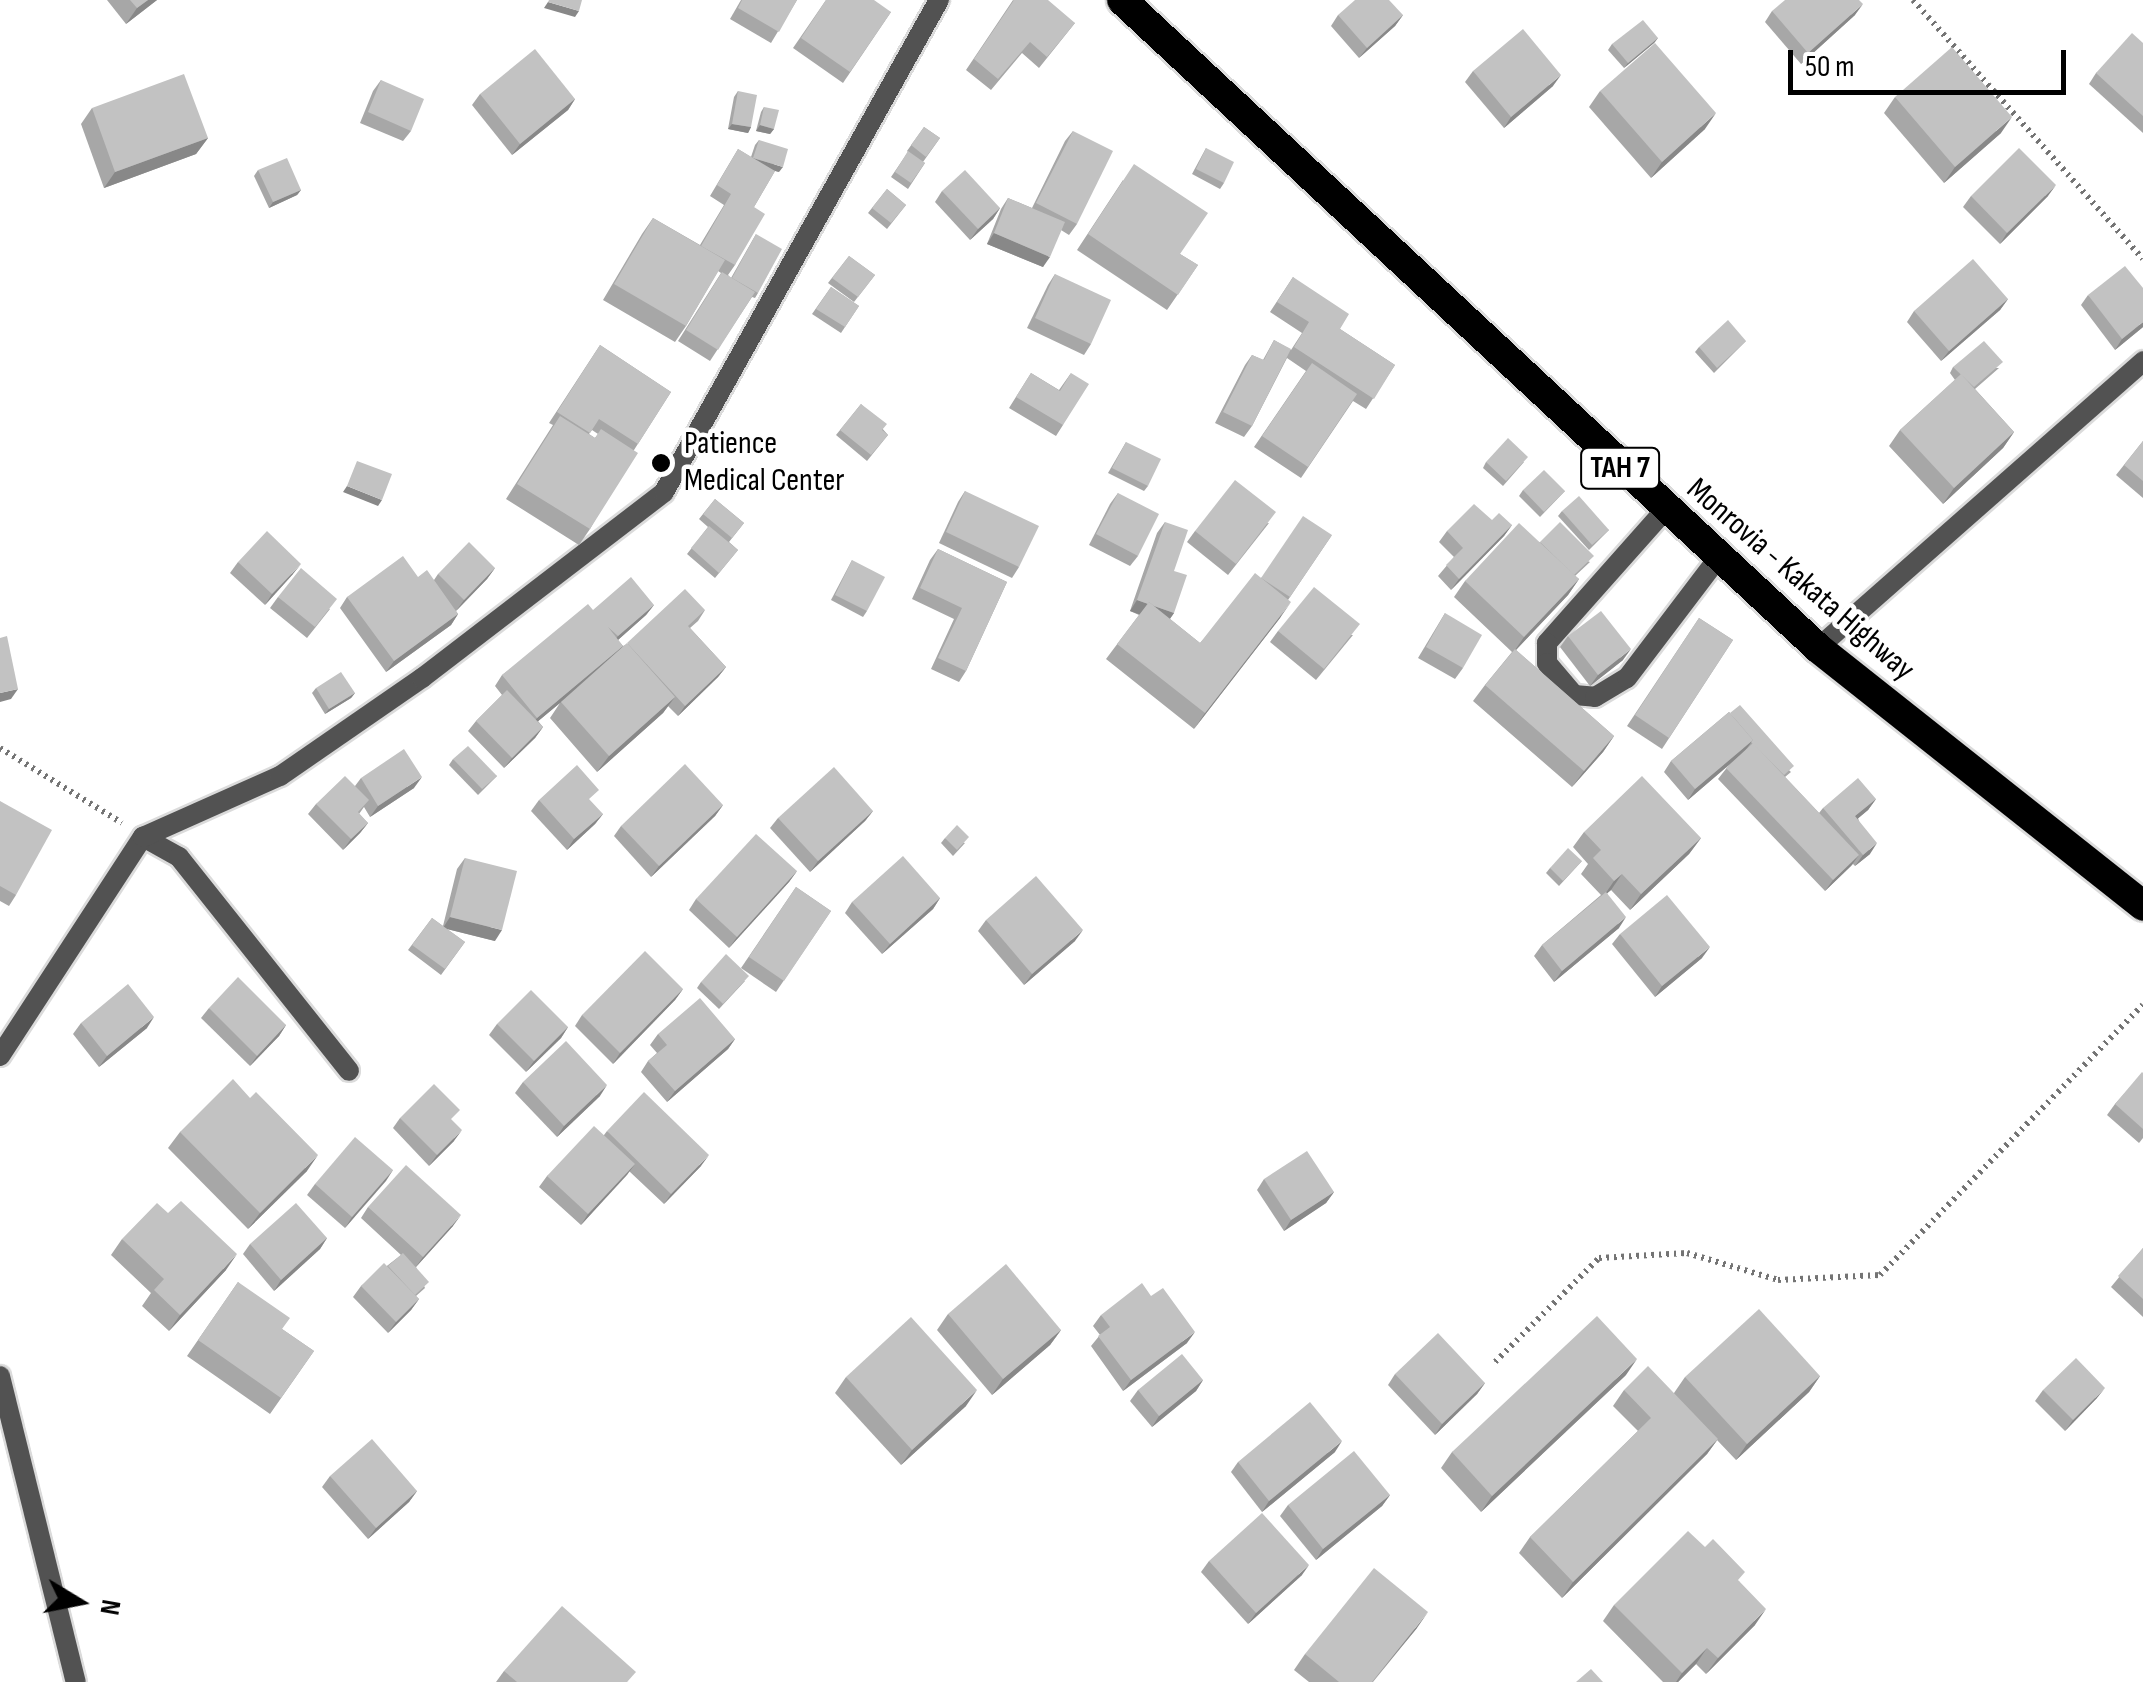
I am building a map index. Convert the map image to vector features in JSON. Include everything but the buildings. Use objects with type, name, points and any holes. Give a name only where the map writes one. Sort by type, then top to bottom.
[{"type":"highway","name":"Monrovia - Kakata Highway","points":[[1122,0],[1665,510],[1818,648],[2143,906]]},
{"type":"street","points":[[0,1056],[144,836],[280,776],[422,678],[664,492],[939,0]]},
{"type":"street","points":[[1818,648],[2143,361]]},
{"type":"street","points":[[1665,510],[1547,643],[1547,663],[1574,695],[1595,697],[1627,678],[1718,558]]},
{"type":"street","points":[[144,836],[178,857],[349,1072]]},
{"type":"street","points":[[0,1376],[76,1682]]},
{"type":"path","points":[[1913,0],[2143,258]]},
{"type":"path","points":[[0,748],[144,836]]},
{"type":"path","points":[[1495,1362],[1600,1258],[1687,1253],[1778,1280],[1880,1274],[2143,1005]]},
{"type":"place","name":"Patience Medical Center","points":[[661,463]]}]
